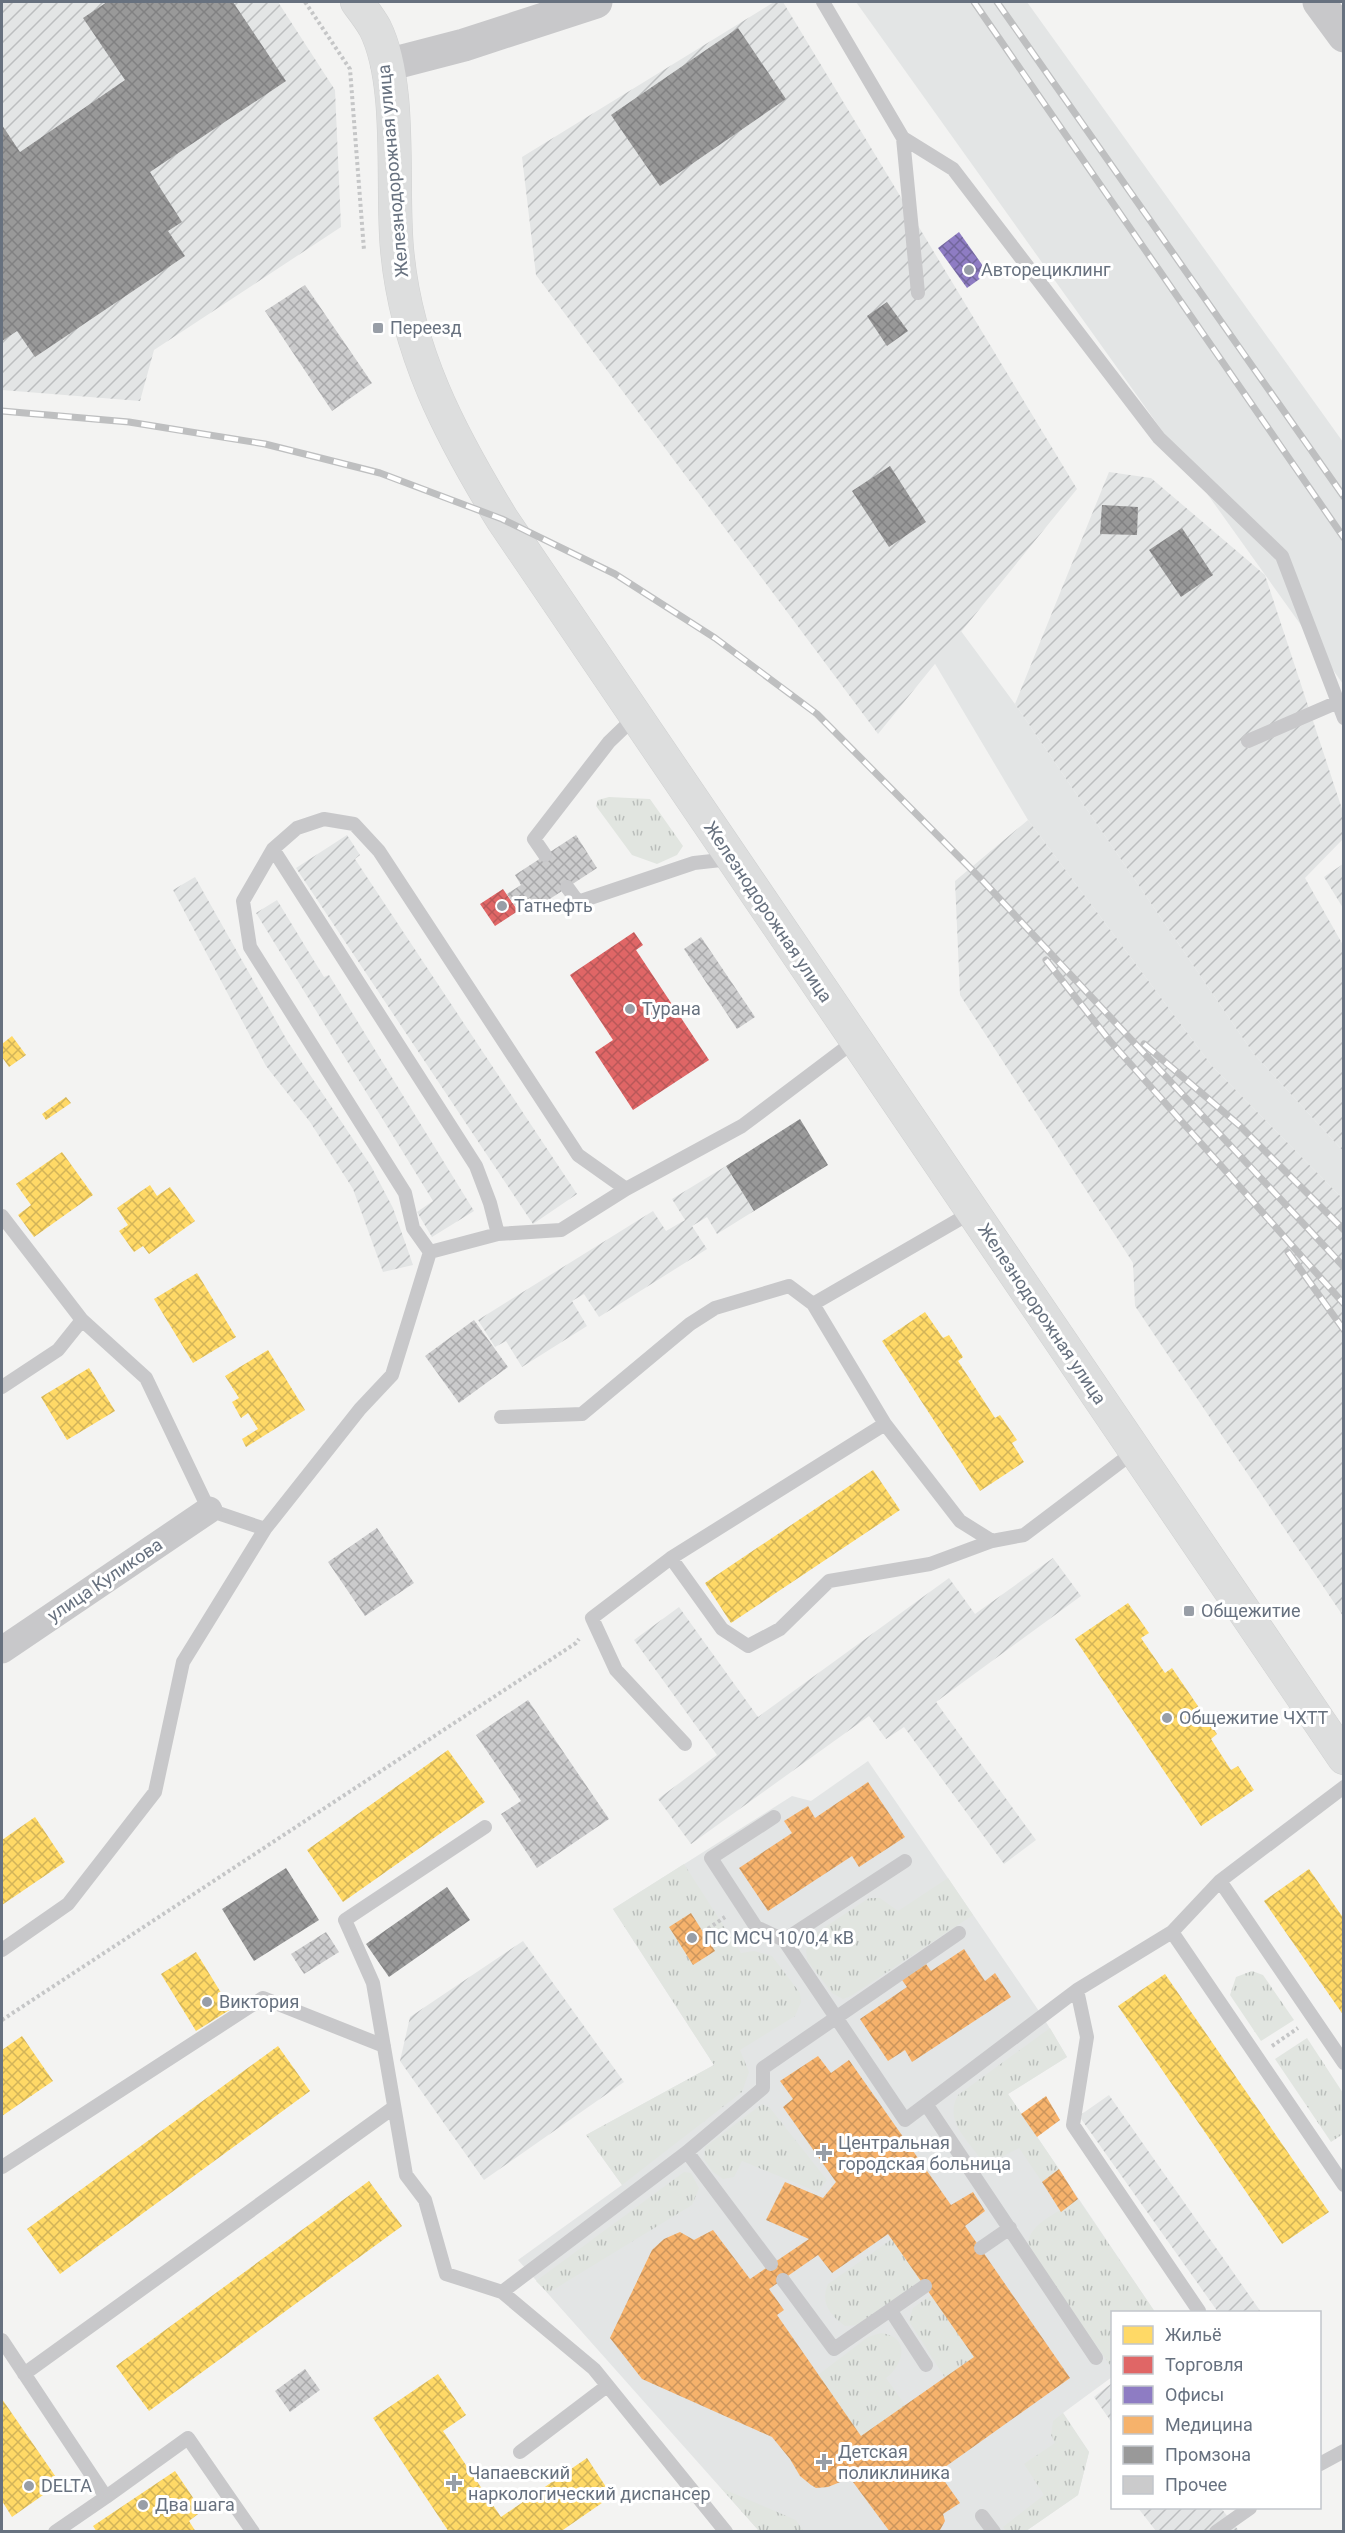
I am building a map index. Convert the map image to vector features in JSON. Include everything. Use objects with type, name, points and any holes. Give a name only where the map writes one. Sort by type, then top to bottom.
[{"type":"main road","name":"Железнодорожная улица","points":[[357,2],[375,28],[387,65],[393,115],[397,250],[410,323],[430,384],[458,446],[501,519],[1344,1758]]},
{"type":"street","points":[[387,65],[464,45],[596,2]]},
{"type":"street","points":[[1319,2],[1344,36]]},
{"type":"street","name":"улица Куликова","points":[[2,1650],[209,1510]]},
{"type":"lane","points":[[823,2],[903,138],[918,293]]},
{"type":"lane","points":[[903,138],[953,168],[1159,438],[1282,556],[1344,718]]},
{"type":"lane","points":[[1248,741],[1338,702]]},
{"type":"lane","points":[[545,855],[534,839],[609,742],[636,717]]},
{"type":"lane","points":[[430,1252],[413,1228],[405,1193],[250,947],[243,902],[273,849],[297,828],[324,819],[354,824],[379,851],[578,1155],[626,1189]]},
{"type":"lane","points":[[273,849],[476,1166],[490,1203],[498,1234]]},
{"type":"lane","points":[[567,887],[578,902],[694,863],[732,859]]},
{"type":"lane","points":[[430,1252],[498,1234],[561,1230],[626,1189],[742,1126],[856,1040]]},
{"type":"lane","points":[[813,1304],[972,1212]]},
{"type":"lane","points":[[2,1216],[82,1320],[146,1378],[209,1510],[265,1529]]},
{"type":"lane","points":[[2,1950],[68,1904],[155,1792],[183,1662],[265,1529],[360,1409],[392,1375],[430,1252]]},
{"type":"lane","points":[[501,1417],[582,1414],[690,1324],[715,1308],[789,1286],[813,1304],[885,1424],[960,1521],[992,1541]]},
{"type":"lane","points":[[2,1387],[58,1350],[82,1320]]},
{"type":"lane","points":[[685,1744],[616,1670],[592,1618],[670,1558],[885,1424]]},
{"type":"lane","points":[[670,1558],[722,1629],[748,1646],[780,1629],[829,1581],[930,1564],[992,1541],[1024,1535],[1135,1451]]},
{"type":"lane","points":[[774,1817],[711,1858],[756,1927],[784,1940],[904,2120],[1077,1990],[1172,1932],[1220,1881],[1344,1787]]},
{"type":"lane","points":[[484,1827],[345,1920],[373,1983],[406,2175],[425,2200],[446,2274],[502,2292],[594,2369],[726,2532]]},
{"type":"lane","points":[[784,1940],[905,1861]]},
{"type":"lane","points":[[1220,1881],[1344,2063]]},
{"type":"lane","points":[[1172,1932],[1344,2185]]},
{"type":"lane","points":[[502,2292],[687,2152],[763,2088],[764,2068],[959,1933]]},
{"type":"lane","points":[[1077,1990],[1087,2037],[1072,2125],[1199,2311]]},
{"type":"lane","points":[[2,2167],[262,1998],[384,2046]]},
{"type":"lane","points":[[926,2104],[1096,2358]]},
{"type":"lane","points":[[24,2374],[393,2108]]},
{"type":"lane","points":[[687,2152],[771,2265]]},
{"type":"lane","points":[[981,2248],[1010,2228]]},
{"type":"lane","points":[[783,2280],[834,2349],[925,2286]]},
{"type":"lane","points":[[891,2310],[926,2365]]},
{"type":"lane","points":[[2,2340],[106,2497]]},
{"type":"lane","points":[[520,2452],[607,2386]]},
{"type":"lane","points":[[55,2532],[188,2438],[253,2532]]},
{"type":"lane","points":[[1321,2463],[1344,2451]]},
{"type":"lane","points":[[1216,2532],[1249,2509]]},
{"type":"lane","points":[[982,2516],[994,2532]]},
{"type":"path","points":[[2,2020],[576,1643],[592,1618]]},
{"type":"path","points":[[1257,2057],[1313,2018]]},
{"type":"shaded area","points":[[2,2],[278,2],[335,90],[341,227],[154,350],[140,401],[2,390]]},
{"type":"shaded area","points":[[774,2],[783,2],[1077,489],[878,734],[536,275],[522,157]]},
{"type":"shaded area","points":[[856,2],[1027,2],[1343,442],[1343,684]]},
{"type":"shaded area","points":[[1109,472],[1151,478],[1265,575],[1343,812],[1343,839],[1305,878],[1343,945],[1343,1151],[1253,1053],[1015,704]]},
{"type":"shaded area","points":[[958,627],[1015,704],[1253,1053],[1343,1151],[1343,1199],[1212,1066],[1028,820],[928,652]]},
{"type":"shaded area","points":[[1028,820],[1212,1066],[1343,1199],[1343,1616],[1135,1306],[1133,1263],[960,995],[955,881]]},
{"type":"shaded area","points":[[347,835],[360,855],[355,859],[577,1194],[533,1224],[296,868]]},
{"type":"shaded area","points":[[1343,864],[1343,908],[1324,877]]},
{"type":"shaded area","points":[[195,877],[288,1042],[371,1166],[393,1208],[413,1265],[383,1272],[353,1189],[310,1122],[266,1066],[173,890]]},
{"type":"shaded area","points":[[277,900],[324,977],[329,975],[474,1211],[432,1237],[417,1212],[433,1201],[256,913]]},
{"type":"shaded area","points":[[726,1166],[754,1211],[717,1234],[707,1217],[692,1226],[707,1249],[599,1317],[584,1294],[572,1301],[587,1326],[522,1367],[506,1341],[495,1347],[478,1320],[653,1211],[666,1231],[685,1220],[672,1199]]},
{"type":"shaded area","points":[[1053,1558],[1081,1596],[936,1702],[1036,1840],[1004,1864],[904,1727],[886,1739],[869,1716],[691,1844],[658,1799],[717,1755],[634,1640],[679,1607],[758,1717],[949,1578],[975,1614]]},
{"type":"shaded area","name":"Центральная городская больница","points":[[868,1761],[1043,2017],[1067,2057],[1008,2094],[1154,2311],[1111,2311],[1111,2378],[1063,2413],[1089,2452],[1078,2495],[1026,2531],[759,2531],[518,2260],[622,2185],[586,2135],[714,2065],[613,1909],[792,1796],[811,1801]]},
{"type":"shaded area","points":[[523,1941],[624,2082],[484,2180],[400,2061],[410,2017]]},
{"type":"shaded area","points":[[1109,2095],[1260,2311],[1217,2311],[1079,2116]]},
{"type":"shaded area","points":[[1111,2384],[1111,2422],[1094,2397]]},
{"type":"shaded area","points":[[1139,2509],[1222,2509],[1239,2531],[1156,2531]]},
{"type":"green space","points":[[609,797],[650,799],[683,846],[677,855],[657,864],[632,855],[596,806],[598,800]]},
{"type":"green space","points":[[684,1864],[741,1953],[754,1951],[772,1956],[800,1993],[801,2002],[795,2016],[740,2050],[749,2072],[742,2092],[622,2185],[586,2135],[714,2065],[613,1909]]},
{"type":"green space","points":[[948,1878],[973,1915],[851,1996],[843,1999],[832,1993],[807,1960],[806,1950],[816,1933],[869,1898],[880,1898],[898,1911]]},
{"type":"green space","points":[[1252,1971],[1263,1975],[1294,2020],[1261,2041],[1230,1995],[1236,1977]]},
{"type":"green space","points":[[1050,2028],[1067,2057],[1008,2094],[1059,2169],[1042,2182],[1019,2148],[992,2162],[980,2158],[955,2121],[954,2104],[958,2095]]},
{"type":"green space","points":[[1307,2038],[1343,2093],[1343,2134],[1331,2142],[1275,2059]]},
{"type":"green space","points":[[762,2104],[770,2108],[827,2180],[818,2192],[742,2161],[734,2177],[723,2179],[713,2172],[704,2159],[705,2147]]},
{"type":"green space","points":[[684,2172],[691,2173],[699,2188],[692,2205],[548,2293],[536,2281]]},
{"type":"green space","points":[[1078,2199],[1154,2311],[1111,2311],[1111,2367],[1029,2248],[1032,2232],[1045,2219]]},
{"type":"green space","points":[[892,2239],[921,2281],[858,2325],[845,2326],[828,2308],[825,2297],[828,2284]]},
{"type":"green space","points":[[931,2295],[974,2357],[945,2378],[909,2321],[913,2308]]},
{"type":"green space","points":[[881,2333],[891,2336],[901,2345],[902,2352],[897,2366],[886,2378],[906,2406],[861,2436],[818,2375],[868,2337]]},
{"type":"green space","points":[[1063,2413],[1089,2452],[1078,2495],[1026,2531],[1006,2531],[1003,2527],[1044,2495],[1024,2464],[1055,2443],[1051,2435],[1053,2421]]},
{"type":"green space","points":[[721,2488],[796,2520],[803,2531],[759,2531]]},
{"type":"building: Жильё","points":[[12,1036],[26,1055],[9,1067],[2,1057],[2,1044]]},
{"type":"building: Жильё","points":[[66,1097],[71,1103],[46,1120],[42,1114]]},
{"type":"building: Жильё","points":[[62,1152],[93,1195],[34,1237],[18,1215],[31,1205],[16,1184]]},
{"type":"building: Жильё","points":[[150,1185],[157,1196],[170,1187],[195,1221],[149,1254],[143,1246],[134,1252],[119,1231],[128,1225],[117,1208]]},
{"type":"building: Жильё","points":[[197,1273],[236,1337],[193,1363],[154,1299]]},
{"type":"building: Жильё","points":[[925,1312],[943,1338],[949,1335],[963,1357],[958,1361],[995,1418],[1000,1415],[1017,1440],[1012,1443],[1024,1462],[980,1491],[882,1341]]},
{"type":"building: Жильё","points":[[268,1350],[305,1410],[246,1447],[242,1439],[258,1429],[248,1413],[241,1418],[232,1402],[239,1398],[225,1376]]},
{"type":"building: Жильё","points":[[89,1368],[115,1411],[67,1440],[41,1397]]},
{"type":"building: Жильё","points":[[873,1470],[900,1510],[731,1623],[705,1583]]},
{"type":"building: Жильё","name":"Общежитие ЧХТТ","points":[[1128,1603],[1149,1633],[1141,1638],[1165,1673],[1172,1668],[1217,1734],[1211,1739],[1231,1770],[1238,1766],[1254,1790],[1201,1826],[1075,1639]]},
{"type":"building: Жильё","points":[[448,1750],[485,1802],[343,1902],[307,1850]]},
{"type":"building: Жильё","points":[[35,1817],[65,1862],[2,1905],[2,1840]]},
{"type":"building: Жильё","points":[[1309,1869],[1344,1919],[1344,2016],[1264,1901]]},
{"type":"building: Жильё","points":[[196,1952],[231,2009],[196,2031],[161,1974]]},
{"type":"building: Жильё","points":[[1165,1974],[1329,2212],[1282,2244],[1118,2006]]},
{"type":"building: Жильё","points":[[22,2036],[53,2081],[2,2116],[2,2050]]},
{"type":"building: Жильё","points":[[278,2046],[310,2091],[60,2274],[27,2229]]},
{"type":"building: Жильё","points":[[369,2181],[402,2226],[149,2411],[116,2366]]},
{"type":"building: Жильё","points":[[438,2374],[466,2415],[443,2431],[501,2517],[587,2458],[612,2496],[560,2532],[449,2532],[373,2418]]},
{"type":"building: Жильё","points":[[2,2399],[60,2483],[12,2517],[2,2501]]},
{"type":"building: Жильё","points":[[175,2471],[202,2511],[189,2521],[196,2532],[97,2532],[93,2526]]},
{"type":"building: Торговля","points":[[503,889],[518,911],[495,926],[480,904]]},
{"type":"building: Торговля","points":[[634,932],[643,945],[636,950],[709,1060],[633,1110],[595,1052],[613,1040],[570,975]]},
{"type":"building: Офисы","points":[[959,232],[988,273],[967,288],[938,248]]},
{"type":"building: Медицина","points":[[868,1782],[905,1837],[859,1867],[852,1856],[768,1911],[739,1868],[792,1833],[784,1821],[808,1806],[815,1818]]},
{"type":"building: Медицина","name":"ПС МСЧ 10/0,4 кВ","points":[[691,1913],[715,1951],[693,1965],[669,1927]]},
{"type":"building: Медицина","points":[[964,1949],[985,1981],[995,1973],[1011,1997],[912,2062],[905,2050],[888,2061],[860,2019],[907,1987],[902,1980],[926,1964],[931,1971]]},
{"type":"building: Медицина","points":[[818,2056],[831,2073],[849,2060],[951,2205],[973,2192],[985,2211],[965,2226],[1070,2378],[938,2472],[960,2503],[943,2514],[945,2521],[939,2532],[890,2532],[850,2478],[828,2487],[816,2488],[800,2476],[772,2437],[642,2379],[610,2338],[652,2250],[664,2239],[680,2232],[694,2240],[713,2230],[750,2279],[809,2239],[766,2220],[785,2182],[823,2198],[836,2182],[783,2107],[793,2099],[780,2081]],"holes":[[[888,2234],[974,2357],[861,2436],[777,2315],[784,2310],[769,2289],[818,2255],[832,2273]]]},
{"type":"building: Медицина","points":[[1046,2096],[1060,2120],[1037,2137],[1021,2114]]},
{"type":"building: Медицина","points":[[1059,2169],[1078,2199],[1061,2212],[1042,2182]]},
{"type":"building: Промзона","points":[[107,2],[233,2],[286,81],[150,172],[182,222],[168,231],[185,256],[35,357],[17,331],[2,341],[2,125],[20,152],[125,80],[83,18]]},
{"type":"building: Промзона","points":[[738,28],[786,99],[660,186],[611,115]]},
{"type":"building: Промзона","points":[[887,302],[908,331],[887,346],[867,316]]},
{"type":"building: Промзона","points":[[890,466],[926,522],[889,547],[852,491]]},
{"type":"building: Промзона","points":[[1102,505],[1138,507],[1137,535],[1100,534]]},
{"type":"building: Промзона","points":[[1182,528],[1213,575],[1181,597],[1149,550]]},
{"type":"building: Промзона","points":[[800,1119],[828,1165],[754,1211],[726,1166]]},
{"type":"building: Промзона","points":[[286,1868],[319,1920],[254,1961],[222,1909]]},
{"type":"building: Промзона","points":[[447,1887],[470,1920],[389,1977],[366,1944]]},
{"type":"building: Прочее","points":[[305,285],[372,383],[332,411],[265,311]]},
{"type":"building: Прочее","points":[[576,835],[597,868],[536,908],[530,898],[516,907],[507,894],[521,885],[515,875]]},
{"type":"building: Прочее","points":[[701,937],[755,1017],[737,1029],[684,949]]},
{"type":"building: Прочее","points":[[474,1320],[508,1367],[459,1403],[425,1356]]},
{"type":"building: Прочее","points":[[377,1528],[414,1583],[365,1616],[328,1562]]},
{"type":"building: Прочее","points":[[528,1700],[609,1819],[537,1868],[501,1814],[521,1801],[476,1735]]},
{"type":"building: Прочее","points":[[326,1932],[339,1952],[304,1974],[291,1954]]},
{"type":"building: Прочее","points":[[305,2369],[320,2390],[290,2412],[275,2391]]},
{"type":"railway","points":[[974,2],[1344,538]]},
{"type":"railway","points":[[997,2],[1344,497]]},
{"type":"railway","points":[[2,411],[129,422],[265,444],[380,473],[502,519],[615,574],[715,638],[817,714],[982,880],[1344,1267]]},
{"type":"railway","points":[[1046,960],[1110,1041],[1344,1304]]},
{"type":"railway","points":[[1144,1044],[1239,1125],[1344,1230]]},
{"type":"railway","points":[[1288,1252],[1344,1330]]},
{"type":"place","name":"Авторециклинг","points":[[969,270]]},
{"type":"place","name":"Переезд","points":[[378,328]]},
{"type":"place","name":"Татнефть","points":[[502,906]]},
{"type":"place","name":"Турана","points":[[630,1009]]},
{"type":"place","name":"Общежитие","points":[[1189,1611]]},
{"type":"place","name":"Общежитие ЧХТТ","points":[[1167,1718]]},
{"type":"place","name":"ПС МСЧ 10/0,4 кВ","points":[[692,1938]]},
{"type":"place","name":"Виктория","points":[[207,2002]]},
{"type":"place","name":"Центральная городская больница","points":[[824,2153]]},
{"type":"place","name":"Детская поликлиника","points":[[824,2462]]},
{"type":"place","name":"Чапаевский наркологический диспансер","points":[[454,2483]]},
{"type":"place","name":"DELTA","points":[[29,2486]]},
{"type":"place","name":"Два шага","points":[[143,2505]]}]
